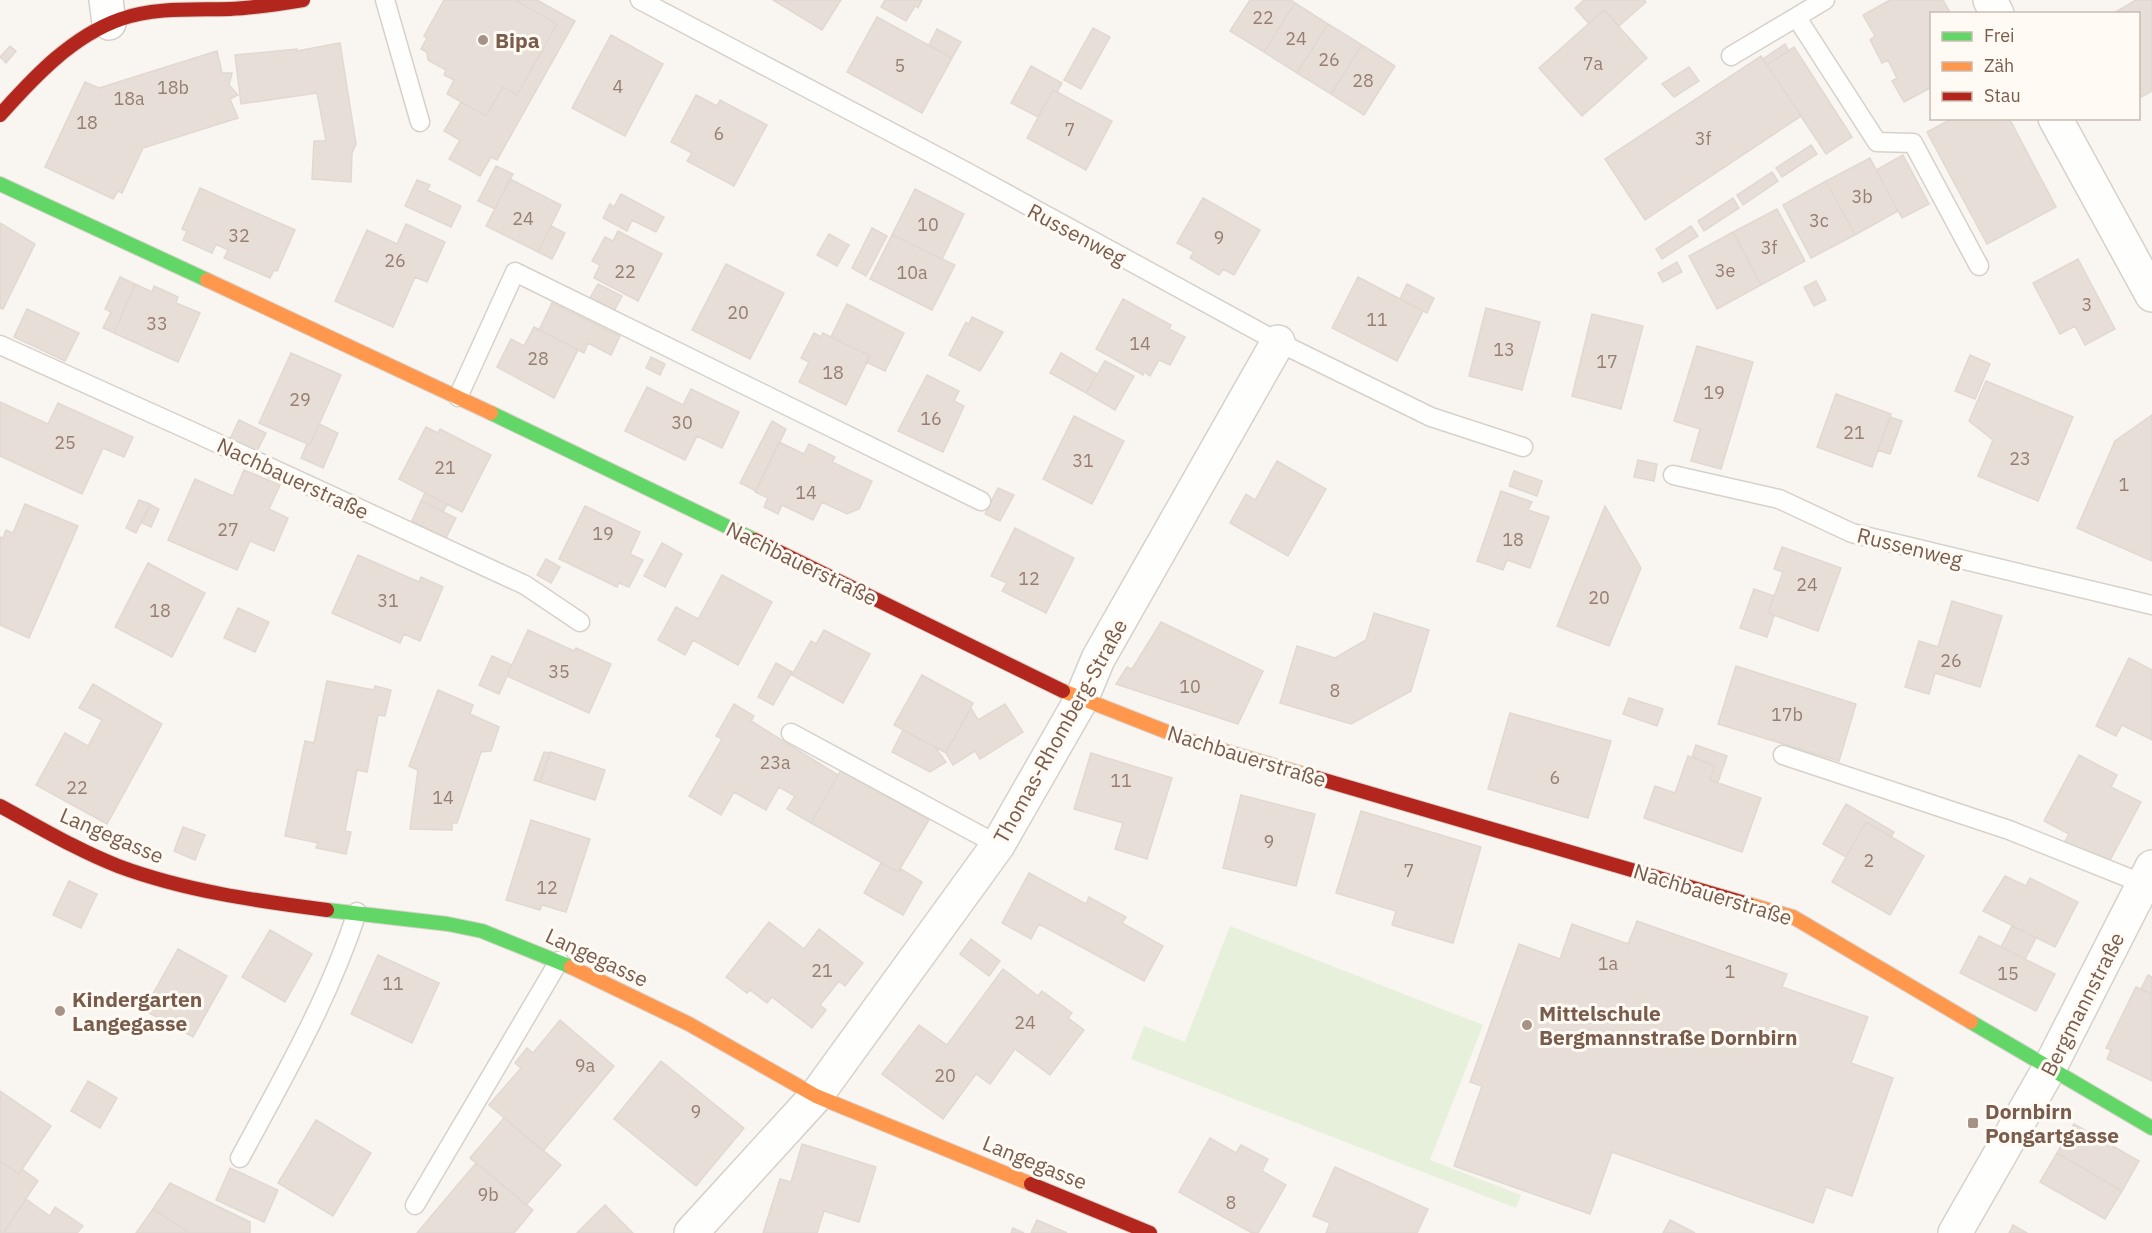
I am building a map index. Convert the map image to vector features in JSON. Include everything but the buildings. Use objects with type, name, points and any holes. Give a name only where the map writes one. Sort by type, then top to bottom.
[{"type":"street","points":[[0,115],[40,73],[108,11],[244,8],[303,0]]},
{"type":"street","points":[[2056,120],[2152,295]]},
{"type":"street","name":"Nachbauerstraße","points":[[0,183],[624,475],[1081,700],[1190,741],[1793,916],[2152,1128]]},
{"type":"street","name":"Thomas-Rhomberg-Straße","points":[[691,1233],[816,1096],[998,845],[1081,700],[1098,659],[1278,342]]},
{"type":"street","name":"Langegasse","points":[[0,806],[132,872],[164,881],[233,896],[482,931],[559,961],[689,1024],[816,1096],[1150,1233]]},
{"type":"street","name":"Bergmannstraße","points":[[1955,1233],[2050,1067],[2148,875]]},
{"type":"lane","points":[[385,0],[420,122]]},
{"type":"lane","name":"Russenweg","points":[[639,0],[963,170],[1278,342],[1431,417],[1523,447]]},
{"type":"lane","points":[[1731,56],[1825,0]]},
{"type":"lane","points":[[1797,18],[1877,142],[1912,143],[1979,266]]},
{"type":"lane","points":[[458,397],[515,272],[981,501]]},
{"type":"lane","name":"Nachbauerstraße","points":[[0,345],[191,430],[525,585],[580,622]]},
{"type":"lane","name":"Russenweg","points":[[1673,475],[1779,499],[1852,534],[2152,605]]},
{"type":"lane","points":[[791,733],[998,845]]},
{"type":"lane","points":[[1784,755],[2148,875]]},
{"type":"lane","points":[[240,1158],[301,1046],[345,950],[357,912]]},
{"type":"lane","points":[[415,1205],[559,961]]},
{"type":"green space","points":[[1230,926],[1483,1025],[1430,1160],[1521,1195],[1516,1208],[1131,1059],[1144,1026],[1185,1042]]},
{"type":"traffic: fast","points":[[0,184],[207,280]]},
{"type":"traffic: fast","points":[[491,413],[755,540]]},
{"type":"traffic: fast","points":[[327,910],[448,924],[482,931],[571,967]]},
{"type":"traffic: fast","points":[[1971,1022],[2152,1128]]},
{"type":"traffic: slow","points":[[207,280],[491,413]]},
{"type":"traffic: slow","points":[[1063,691],[1190,741],[1317,778]]},
{"type":"traffic: slow","points":[[1748,904],[1793,917],[1971,1022]]},
{"type":"traffic: slow","points":[[571,967],[689,1024],[816,1096],[1031,1184]]},
{"type":"traffic: jam","points":[[0,115],[40,72],[70,47],[103,26],[121,19],[161,11],[267,6],[303,0]]},
{"type":"traffic: jam","points":[[755,540],[1063,691]]},
{"type":"traffic: jam","points":[[1317,778],[1748,904]]},
{"type":"traffic: jam","points":[[0,806],[88,853],[143,875],[221,894],[327,910]]},
{"type":"traffic: jam","points":[[1031,1184],[1150,1233]]},
{"type":"place","name":"Bipa","points":[[483,40]]},
{"type":"place","name":"Kindergarten Langegasse","points":[[60,1011]]},
{"type":"place","name":"Mittelschule Bergmannstraße Dornbirn","points":[[1527,1025]]},
{"type":"place","name":"Dornbirn Pongartgasse","points":[[1973,1123]]}]
